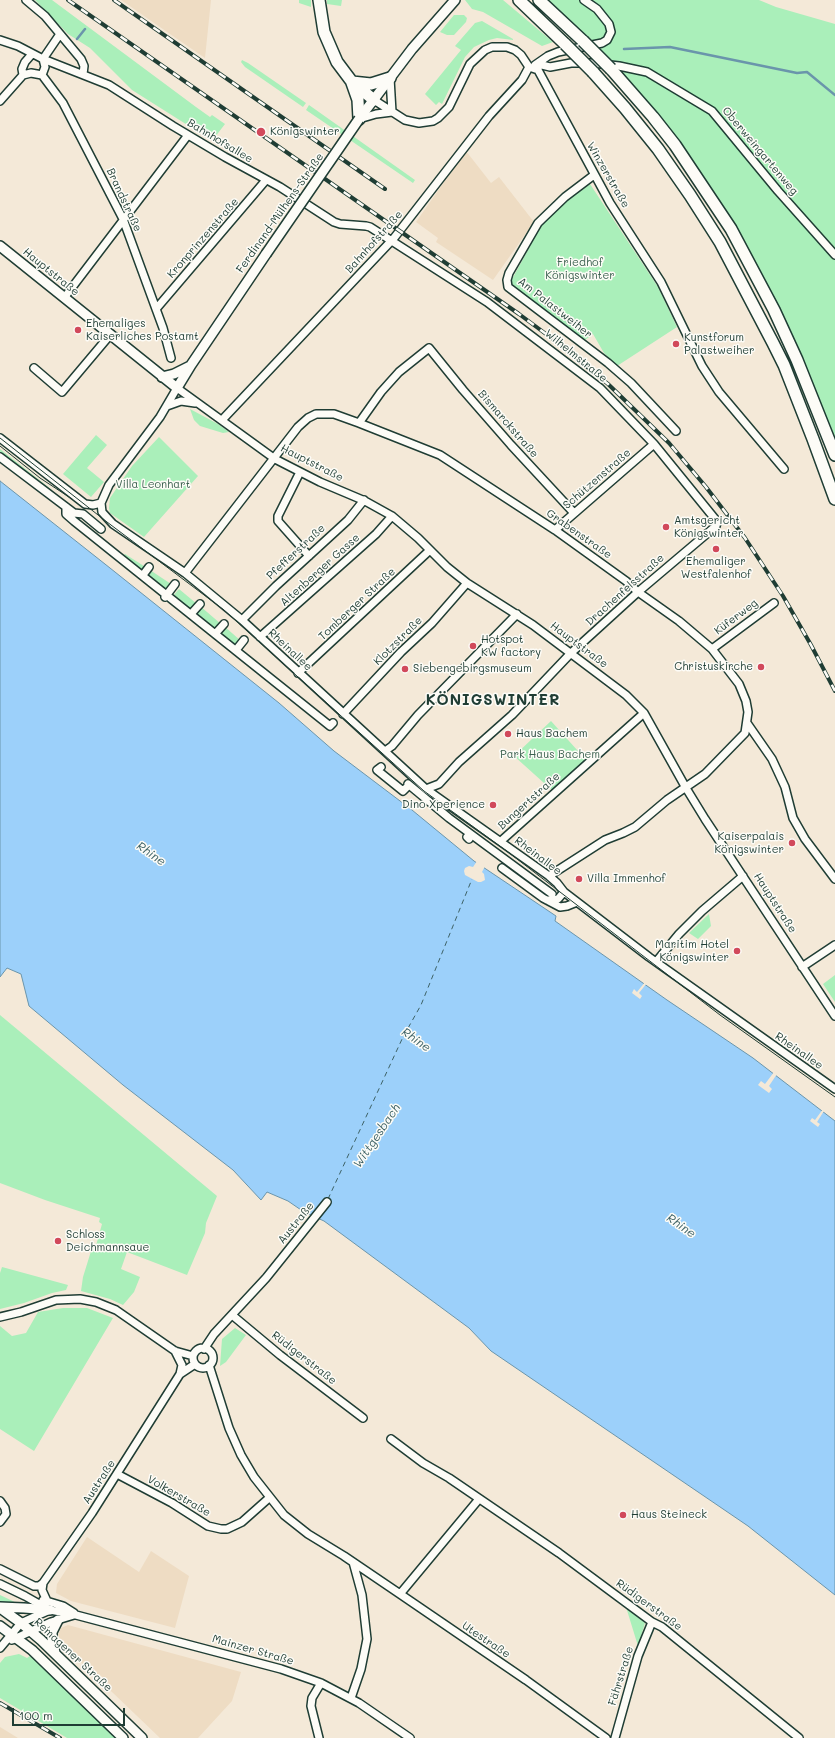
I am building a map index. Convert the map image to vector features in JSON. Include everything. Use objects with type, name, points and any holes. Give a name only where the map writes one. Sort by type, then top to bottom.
[{"type":"highway","points":[[319,0],[321,21],[328,44],[337,62],[352,82],[374,100]]},
{"type":"highway","points":[[519,0],[593,72],[640,127],[690,194],[720,242],[773,343],[800,404],[835,499]]},
{"type":"highway","points":[[539,0],[611,69],[653,117],[679,151],[714,203],[757,276],[787,338],[813,398],[835,455]]},
{"type":"highway","points":[[352,82],[371,84],[390,78]]},
{"type":"highway","points":[[352,82],[358,100],[359,119]]},
{"type":"main road","name":"Ferdinand-Mülhens-Straße","points":[[177,388],[191,365],[359,119],[390,78],[455,0]]},
{"type":"main road","name":"Hauptstraße","points":[[0,246],[177,388]]},
{"type":"main road","points":[[162,377],[174,374],[191,365]]},
{"type":"main road","points":[[0,1608],[50,1610]]},
{"type":"main road","points":[[0,1608],[21,1623]]},
{"type":"main road","points":[[55,1653],[52,1632],[58,1620]]},
{"type":"main road","name":"Remagener Straße","points":[[21,1623],[55,1653],[142,1738]]},
{"type":"main road","points":[[0,1626],[32,1650],[123,1738]]},
{"type":"street","points":[[26,0],[45,16],[81,59],[84,66],[83,74]]},
{"type":"street","points":[[529,67],[538,64],[548,56],[558,52],[602,43],[607,40],[611,32],[609,24],[597,9],[584,0]]},
{"type":"street","points":[[0,101],[23,75],[32,73],[42,75],[45,67],[43,59],[60,34]]},
{"type":"street","name":"Bahnhofsallee","points":[[0,40],[18,46],[43,59],[109,85],[188,135],[280,187],[334,222],[340,224],[366,226],[392,240]]},
{"type":"street","name":"Winzerstraße","points":[[374,100],[392,112],[413,122],[422,123],[433,121],[446,111],[458,91],[470,64],[485,50],[500,46],[516,50],[529,67],[538,70],[610,203],[661,282],[702,366],[719,392],[784,469]]},
{"type":"street","points":[[23,75],[22,69],[25,62],[32,54]]},
{"type":"street","name":"Oberweingartenweg","points":[[538,64],[550,67],[593,63],[619,66],[647,72],[712,110],[778,191],[835,255]]},
{"type":"street","name":"Bahnhofstraße","points":[[222,420],[392,240],[489,116],[522,80],[529,67]]},
{"type":"street","name":"Brandstraße","points":[[42,75],[63,103],[123,220],[163,328],[171,358]]},
{"type":"street","points":[[359,119],[376,114],[392,112],[390,78]]},
{"type":"street","points":[[64,298],[188,135]]},
{"type":"street","name":"Am Palastweiher","points":[[594,175],[565,197],[538,224],[508,273],[508,287],[608,363],[631,383],[676,431]]},
{"type":"street","name":"Kronprinzenstraße","points":[[156,309],[266,180]]},
{"type":"street","name":"Wilhelmstraße","points":[[392,240],[487,302],[547,346],[600,388],[654,444],[717,523]]},
{"type":"street","points":[[34,368],[62,392],[110,335]]},
{"type":"street","name":"Bismarckstraße","points":[[359,423],[381,392],[399,372],[429,348],[511,445],[574,513]]},
{"type":"street","points":[[0,438],[85,504],[93,505],[101,503],[110,485],[168,406],[177,388]]},
{"type":"street","name":"Hauptstraße","points":[[177,388],[275,459],[300,472],[364,500],[392,516],[410,530],[447,567],[467,583],[517,614],[626,695],[644,713],[686,788],[835,1016]]},
{"type":"street","name":"Hauptstraße","points":[[168,406],[176,402],[184,401],[201,405]]},
{"type":"street","name":"Grabenstraße","points":[[185,573],[275,459],[298,427],[308,418],[316,414],[334,414],[440,455],[555,530],[626,581],[712,649],[739,684],[746,701],[747,723]]},
{"type":"street","name":"Schützenstraße","points":[[555,530],[654,444]]},
{"type":"street","points":[[0,457],[66,507],[76,518],[166,596],[191,614],[287,693],[331,726]]},
{"type":"street","points":[[300,472],[278,516],[278,521],[309,556]]},
{"type":"street","name":"Pfefferstraße","points":[[242,620],[348,520],[364,500]]},
{"type":"street","name":"Rheinallee","points":[[101,503],[102,512],[113,524],[185,573],[242,620],[385,752],[424,793],[510,863],[560,907],[577,902]]},
{"type":"street","points":[[76,518],[83,514],[101,529]]},
{"type":"street","name":"Altenberger Gasse","points":[[260,637],[376,534],[392,516]]},
{"type":"street","name":"Drachenfelsstraße","points":[[424,793],[439,784],[459,762],[512,715],[570,653],[717,523]]},
{"type":"street","name":"Tomberger Straße","points":[[298,673],[430,550]]},
{"type":"street","points":[[143,575],[149,567]]},
{"type":"street","name":"Klotzstraße","points":[[343,714],[401,652],[432,623],[467,583]]},
{"type":"street","points":[[166,596],[175,584]]},
{"type":"street","name":"Küferweg","points":[[712,649],[774,603]]},
{"type":"street","points":[[191,614],[200,604]]},
{"type":"street","points":[[385,752],[392,746],[418,715],[517,614]]},
{"type":"street","points":[[215,634],[224,624]]},
{"type":"street","points":[[236,650],[244,640]]},
{"type":"street","points":[[287,693],[293,686]]},
{"type":"street","name":"Bungertstraße","points":[[501,841],[644,713]]},
{"type":"street","points":[[549,876],[604,840],[635,827],[667,800],[705,774],[745,732],[747,723]]},
{"type":"street","points":[[747,723],[772,759],[785,788],[793,818],[805,839],[835,879]]},
{"type":"street","points":[[381,767],[378,770],[404,791],[407,786],[424,793]]},
{"type":"street","name":"Rheinallee","points":[[424,793],[501,841],[549,876],[564,892],[656,962],[804,1069],[835,1089]]},
{"type":"street","name":"Rheinallee","points":[[502,868],[550,897],[558,899],[564,892]]},
{"type":"street","points":[[656,962],[679,934],[702,911],[744,876]]},
{"type":"street","points":[[802,967],[835,945]]},
{"type":"street","name":"Austraße","points":[[193,1356],[198,1350],[204,1348],[214,1334],[266,1278],[327,1202]]},
{"type":"street","points":[[0,1317],[21,1312],[56,1300],[80,1299],[96,1302],[116,1310],[175,1351],[193,1356],[195,1364],[200,1368],[209,1365],[212,1356],[210,1351],[204,1348]]},
{"type":"street","name":"Rüdigerstraße","points":[[232,1315],[280,1355],[363,1418]]},
{"type":"street","points":[[175,1351],[182,1365],[180,1374]]},
{"type":"street","name":"Austraße","points":[[43,1583],[117,1474],[180,1374],[195,1364]]},
{"type":"street","name":"Utestraße","points":[[209,1365],[235,1443],[254,1477],[269,1498],[297,1526],[353,1562],[526,1680],[606,1738]]},
{"type":"street","name":"Rüdigerstraße","points":[[391,1439],[424,1464],[448,1478],[558,1553],[652,1622],[662,1627],[799,1738]]},
{"type":"street","name":"Volkerstraße","points":[[117,1474],[172,1503],[208,1526],[221,1529],[227,1529],[242,1522],[269,1498]]},
{"type":"street","points":[[400,1594],[479,1499]]},
{"type":"street","points":[[0,1501],[5,1508],[6,1514],[0,1522]]},
{"type":"street","points":[[351,1698],[361,1669],[366,1639],[362,1595],[353,1562]]},
{"type":"street","points":[[0,1569],[34,1586],[39,1586],[43,1583]]},
{"type":"street","points":[[43,1583],[42,1590],[47,1601]]},
{"type":"street","points":[[0,1584],[26,1596]]},
{"type":"street","name":"Mainzer Straße","points":[[26,1596],[50,1610],[76,1615],[281,1669],[321,1683],[351,1698],[410,1738]]},
{"type":"street","name":"Mainzer Straße","points":[[26,1596],[63,1606],[76,1615]]},
{"type":"street","points":[[14,1636],[21,1623],[50,1610]]},
{"type":"street","points":[[1,1646],[14,1636],[76,1615]]},
{"type":"street","name":"Fährstraße","points":[[615,1738],[638,1656],[652,1622]]},
{"type":"street","points":[[319,1738],[311,1706],[312,1698],[321,1683]]},
{"type":"shaded area","points":[[121,0],[211,0],[205,58],[170,34]]},
{"type":"shaded area","points":[[466,151],[491,183],[499,177],[534,222],[493,280],[436,242],[438,238],[416,222]]},
{"type":"shaded area","points":[[87,1537],[139,1572],[151,1551],[189,1576],[175,1628],[71,1601],[56,1593],[57,1584]]},
{"type":"shaded area","points":[[68,1625],[241,1672],[232,1701],[198,1738],[160,1738],[64,1646],[58,1635],[61,1628]]},
{"type":"shaded area","points":[[0,1727],[18,1738],[0,1738]]},
{"type":"green space","points":[[35,0],[52,0],[196,107],[210,117],[212,115],[225,124],[215,137],[203,129],[200,133],[132,90],[90,48],[68,34]]},
{"type":"green space","points":[[299,0],[311,0],[311,7],[299,3]]},
{"type":"green space","points":[[327,0],[342,0],[341,6],[327,4]]},
{"type":"green space","points":[[465,0],[503,0],[553,42],[542,46],[483,12],[472,9]]},
{"type":"green space","points":[[546,0],[759,0],[776,7],[835,24],[835,440],[756,266],[707,182],[667,127],[617,68],[590,40]]},
{"type":"green space","points":[[454,15],[464,15],[467,18],[466,22],[454,35],[447,35],[440,32]]},
{"type":"green space","points":[[482,21],[513,40],[497,38],[474,47],[465,57],[442,104],[439,102],[436,105],[425,94],[461,50],[455,46],[475,23]]},
{"type":"green space","points":[[242,60],[306,103],[303,107],[245,67],[241,62]]},
{"type":"green space","points":[[309,105],[415,180],[413,183],[306,110]]},
{"type":"green space","name":"Friedhof Königswinter","points":[[590,184],[658,287],[677,327],[617,366],[604,353],[593,334],[585,340],[514,288],[511,281],[541,226],[567,201]]},
{"type":"green space","points":[[190,409],[218,424],[229,432],[223,433],[200,426],[194,420]]},
{"type":"green space","points":[[96,435],[107,445],[87,468],[104,482],[91,497],[63,474]]},
{"type":"green space","name":"Villa Leonhart","points":[[159,437],[198,476],[144,537],[110,513],[110,498],[132,466]]},
{"type":"green space","points":[[0,449],[52,490],[50,492],[0,452]]},
{"type":"green space","points":[[125,554],[147,568],[143,573],[122,557]]},
{"type":"green space","points":[[150,570],[171,584],[166,592],[145,575]]},
{"type":"green space","points":[[179,589],[197,604],[191,612],[172,597]]},
{"type":"green space","points":[[200,606],[221,624],[215,631],[194,614]]},
{"type":"green space","points":[[224,626],[241,641],[235,647],[218,634]]},
{"type":"green space","name":"Park Haus Bachem","points":[[551,721],[587,761],[554,792],[514,756]]},
{"type":"green space","points":[[709,914],[711,926],[698,939],[689,933]]},
{"type":"green space","points":[[835,975],[835,1002],[823,984]]},
{"type":"green space","points":[[0,1015],[217,1196],[206,1223],[205,1233],[187,1275],[127,1252],[121,1269],[140,1277],[134,1292],[123,1305],[110,1299],[81,1291],[83,1277],[92,1248],[95,1249],[102,1224],[99,1222],[100,1218],[0,1183]]},
{"type":"green space","points":[[2,1267],[68,1285],[66,1290],[0,1309],[0,1273]]},
{"type":"green space","points":[[63,1308],[87,1308],[113,1318],[34,1451],[0,1429],[0,1326],[12,1336],[26,1333],[38,1312]]},
{"type":"green space","points":[[235,1328],[246,1335],[226,1362],[220,1366],[222,1339]]},
{"type":"green space","points":[[0,1595],[19,1604],[0,1602]]},
{"type":"green space","points":[[626,1607],[645,1623],[638,1646]]},
{"type":"green space","points":[[19,1654],[27,1658],[30,1656],[116,1738],[67,1738],[0,1698],[0,1663],[5,1657]]},
{"type":"water","points":[[0,481],[279,703],[334,751],[412,810],[474,861],[556,916],[555,921],[667,1000],[753,1058],[835,1121],[835,1595],[748,1526],[491,1351],[469,1328],[324,1221],[304,1212],[288,1201],[267,1192],[261,1200],[233,1170],[123,1085],[29,1006],[21,974],[7,968],[0,977]]},
{"type":"pier","points":[[477,861],[485,866],[482,872],[485,880],[481,882],[478,882],[465,875],[464,871],[465,868],[469,866],[473,867]]},
{"type":"pier","points":[[645,982],[647,983],[639,993],[642,996],[640,999],[632,993],[634,989],[637,992]]},
{"type":"pier","points":[[774,1072],[777,1074],[769,1086],[772,1089],[769,1093],[758,1085],[761,1081],[765,1084]]},
{"type":"pier","points":[[823,1109],[824,1111],[817,1122],[820,1124],[818,1127],[810,1121],[812,1118],[815,1120]]},
{"type":"waterway","points":[[77,39],[85,29]]},
{"type":"waterway","points":[[624,49],[670,47],[797,73],[807,72],[835,95]]},
{"type":"ferry route","points":[[328,1199],[403,1037],[421,1005],[472,879]]},
{"type":"tram line","points":[[0,438],[107,522],[224,610],[424,791],[508,852],[720,1015],[835,1097]]},
{"type":"tram line","points":[[0,446],[40,478],[72,499]]},
{"type":"railway","points":[[68,0],[519,314],[608,384],[669,443],[706,487],[745,538],[783,596],[835,691]]},
{"type":"railway","points":[[114,0],[385,189]]},
{"type":"railway","points":[[0,1703],[60,1738]]},
{"type":"place","name":"Königswinter","points":[[261,132]]},
{"type":"place","name":"Ehemaliges Kaiserliches Postamt","points":[[78,330]]},
{"type":"place","name":"Kunstforum Palastweiher","points":[[676,344]]},
{"type":"place","name":"Amtsgericht Königswinter","points":[[666,527]]},
{"type":"place","name":"Ehemaliger Westfalenhof","points":[[716,549]]},
{"type":"place","name":"Hotspot KW factory","points":[[473,646]]},
{"type":"place","name":"Christuskirche","points":[[761,667]]},
{"type":"place","name":"Siebengebirgsmuseum","points":[[405,669]]},
{"type":"place","name":"Haus Bachem","points":[[508,734]]},
{"type":"place","name":"Dino Xperience","points":[[493,805]]},
{"type":"place","name":"Kaiserpalais Königswinter","points":[[792,843]]},
{"type":"place","name":"Villa Immenhof","points":[[579,879]]},
{"type":"place","name":"Maritim Hotel Königswinter","points":[[737,951]]},
{"type":"place","name":"Schloss Deichmannsaue","points":[[58,1241]]},
{"type":"place","name":"Haus Steineck","points":[[623,1515]]},
{"type":"district","name":"KÖNIGSWINTER","points":[[493,700]]},
{"type":"water label","name":"Rhine","points":[[151,854]]},
{"type":"water label","name":"Rhine","points":[[416,1040]]},
{"type":"water label","name":"Wittgesbach","points":[[377,1136]]},
{"type":"water label","name":"Rhine","points":[[681,1226]]}]
